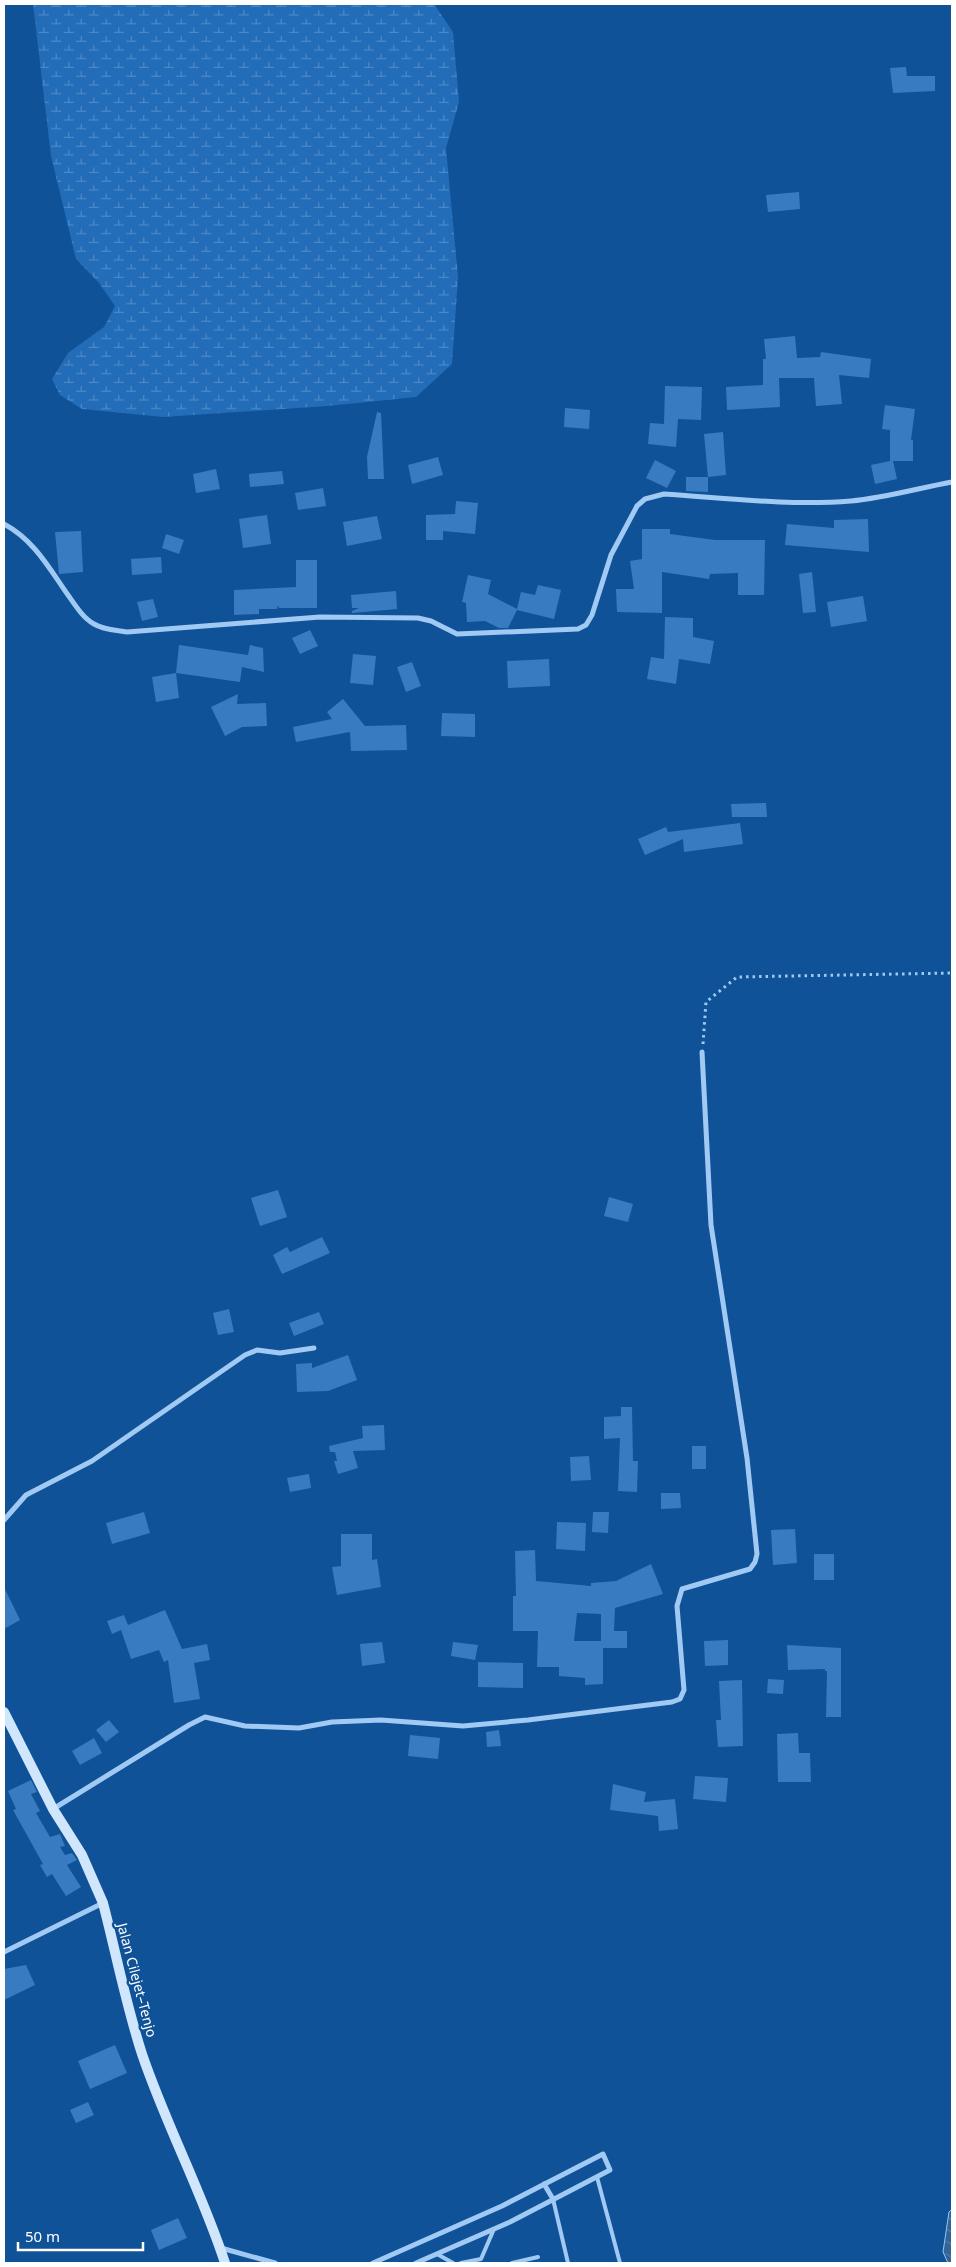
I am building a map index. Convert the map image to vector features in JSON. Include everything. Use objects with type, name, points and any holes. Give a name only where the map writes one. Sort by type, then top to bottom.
[{"type":"main road","name":"Jalan Cilejet–Tenjo","points":[[4,1712],[53,1809],[82,1855],[103,1903],[142,2054],[225,2263]]},
{"type":"street","points":[[4,524],[20,533],[34,547],[81,613],[93,624],[106,629],[128,632],[320,617],[418,618],[432,621],[448,632],[470,635],[578,629],[586,626],[592,615],[611,555],[638,506],[645,499],[664,494],[780,501],[854,501],[952,482]]},
{"type":"street","points":[[53,1809],[189,1725],[206,1717],[246,1726],[299,1728],[332,1722],[381,1720],[463,1726],[547,1718],[672,1702],[680,1699],[684,1690],[677,1606],[682,1589],[750,1569],[755,1562],[757,1554],[747,1458],[711,1225],[702,1052]]},
{"type":"street","points":[[4,1520],[26,1495],[92,1461],[245,1355],[257,1350],[280,1353],[314,1348]]},
{"type":"street","points":[[4,1952],[103,1903]]},
{"type":"street","points":[[373,2263],[502,2206],[602,2154],[610,2170],[495,2228],[416,2263]]},
{"type":"street","points":[[544,2184],[553,2199]]},
{"type":"street","points":[[220,2248],[275,2263]]},
{"type":"lane","points":[[597,2177],[620,2263]]},
{"type":"lane","points":[[553,2199],[568,2263]]},
{"type":"lane","points":[[461,2263],[481,2261],[495,2228]]},
{"type":"lane","points":[[437,2254],[453,2263]]},
{"type":"lane","points":[[512,2263],[538,2256]]},
{"type":"path","points":[[702,1052],[706,1002],[737,977],[952,973]]},
{"type":"green space","points":[[33,4],[434,4],[453,32],[459,102],[446,148],[458,277],[452,364],[416,397],[327,406],[163,417],[82,409],[60,395],[52,379],[68,353],[104,327],[115,306],[99,283],[76,259],[51,156]]},
{"type":"water","points":[[952,2209],[952,2263],[948,2263],[943,2252],[949,2212]]},
{"type":"building","points":[[906,67],[907,76],[935,76],[935,91],[893,93],[890,68]]},
{"type":"building","points":[[799,192],[800,209],[768,212],[766,195]]},
{"type":"building","points":[[795,336],[797,358],[820,357],[821,352],[871,359],[869,378],[839,375],[842,404],[816,406],[814,378],[779,378],[780,407],[727,410],[726,387],[763,385],[763,359],[766,359],[764,339]]},
{"type":"building","points":[[665,386],[702,387],[701,420],[678,419],[676,447],[648,444],[650,423],[664,424]]},
{"type":"building","points":[[885,405],[915,409],[911,440],[913,440],[913,461],[893,461],[897,479],[875,484],[871,465],[890,461],[890,430],[882,429]]},
{"type":"building","points":[[565,408],[590,410],[589,429],[564,427]]},
{"type":"building","points":[[377,412],[381,413],[384,479],[368,479],[367,457]]},
{"type":"building","points":[[723,432],[726,475],[708,477],[704,434]]},
{"type":"building","points":[[438,457],[443,475],[412,484],[408,465]]},
{"type":"building","points":[[655,460],[676,471],[667,488],[646,478]]},
{"type":"building","points":[[216,469],[220,489],[196,493],[193,474]]},
{"type":"building","points":[[282,471],[284,484],[250,487],[249,474]]},
{"type":"building","points":[[686,477],[708,477],[708,492],[686,491]]},
{"type":"building","points":[[323,488],[326,506],[298,510],[295,493]]},
{"type":"building","points":[[456,501],[478,503],[475,534],[443,531],[443,540],[426,540],[426,515],[455,514]]},
{"type":"building","points":[[267,515],[271,544],[243,548],[239,519]]},
{"type":"building","points":[[377,516],[382,539],[347,546],[343,522]]},
{"type":"building","points":[[868,519],[869,552],[785,545],[787,524],[834,528],[834,520]]},
{"type":"building","points":[[642,529],[670,529],[670,534],[715,540],[765,540],[764,595],[738,595],[738,573],[710,574],[709,579],[662,572],[662,613],[617,612],[616,589],[634,589],[630,561],[642,559]]},
{"type":"building","points":[[81,531],[83,572],[59,574],[55,532]]},
{"type":"building","points":[[166,534],[184,540],[179,554],[162,548]]},
{"type":"building","points":[[161,557],[162,573],[132,575],[131,559]]},
{"type":"building","points":[[296,560],[317,560],[317,608],[279,608],[278,605],[277,609],[259,609],[259,614],[234,615],[234,590],[296,587]]},
{"type":"building","points":[[812,572],[816,612],[803,613],[799,574]]},
{"type":"building","points":[[468,575],[491,580],[488,594],[517,609],[521,592],[535,595],[538,585],[561,590],[554,619],[517,610],[508,628],[499,628],[485,621],[467,622],[466,603],[462,602]]},
{"type":"building","points":[[396,591],[397,609],[352,613],[352,611],[359,608],[352,608],[351,595]]},
{"type":"building","points":[[863,596],[867,621],[831,627],[827,602]]},
{"type":"building","points":[[153,599],[158,617],[142,621],[137,602]]},
{"type":"building","points":[[665,617],[693,618],[693,637],[714,641],[710,664],[679,659],[676,684],[647,679],[651,657],[664,659]]},
{"type":"building","points":[[310,630],[318,646],[300,654],[292,638]]},
{"type":"building","points":[[179,645],[248,655],[250,645],[263,648],[264,672],[242,667],[240,682],[176,673]]},
{"type":"building","points":[[353,654],[376,656],[373,685],[350,683]]},
{"type":"building","points":[[549,659],[550,686],[508,688],[507,661]]},
{"type":"building","points":[[412,662],[421,686],[406,692],[397,667]]},
{"type":"building","points":[[176,673],[179,698],[156,702],[152,677]]},
{"type":"building","points":[[238,694],[237,704],[266,703],[267,726],[242,727],[225,736],[211,707]]},
{"type":"building","points":[[343,699],[365,726],[406,725],[407,750],[351,751],[350,732],[296,742],[293,727],[332,719],[327,712]]},
{"type":"building","points":[[442,713],[475,714],[475,737],[441,736]]},
{"type":"building","points":[[766,803],[767,817],[732,817],[731,804]]},
{"type":"building","points":[[740,823],[743,844],[684,852],[683,839],[645,855],[638,839],[666,827],[668,832]]},
{"type":"building","points":[[278,1190],[287,1217],[260,1226],[251,1198]]},
{"type":"building","points":[[609,1197],[633,1204],[628,1222],[604,1216]]},
{"type":"building","points":[[322,1237],[330,1253],[282,1274],[273,1255],[287,1247],[290,1252]]},
{"type":"building","points":[[229,1309],[234,1332],[218,1335],[213,1313]]},
{"type":"building","points":[[319,1312],[324,1324],[294,1336],[289,1323]]},
{"type":"building","points":[[348,1355],[357,1380],[328,1391],[297,1392],[296,1364],[312,1363],[312,1368]]},
{"type":"building","points":[[621,1407],[632,1407],[633,1461],[638,1461],[637,1492],[618,1491],[620,1438],[604,1439],[604,1417],[621,1416]]},
{"type":"building","points":[[384,1425],[385,1450],[353,1451],[358,1468],[338,1474],[334,1461],[337,1461],[335,1452],[330,1452],[329,1446],[363,1438],[362,1426]]},
{"type":"building","points":[[692,1446],[706,1446],[706,1469],[692,1469]]},
{"type":"building","points":[[589,1456],[591,1480],[571,1481],[570,1457]]},
{"type":"building","points":[[309,1474],[311,1488],[290,1492],[287,1478]]},
{"type":"building","points":[[661,1493],[680,1493],[681,1508],[661,1509]]},
{"type":"building","points":[[144,1512],[150,1533],[112,1544],[106,1523]]},
{"type":"building","points":[[593,1512],[609,1512],[608,1533],[592,1532]]},
{"type":"building","points":[[557,1522],[586,1523],[585,1551],[556,1549]]},
{"type":"building","points":[[795,1529],[797,1563],[773,1565],[771,1530]]},
{"type":"building","points":[[341,1534],[372,1534],[372,1560],[377,1559],[381,1587],[337,1595],[332,1567],[341,1566]]},
{"type":"building","points":[[535,1550],[536,1581],[591,1586],[591,1583],[616,1581],[651,1564],[663,1594],[615,1608],[614,1631],[627,1631],[627,1648],[603,1648],[603,1684],[585,1685],[585,1678],[559,1676],[559,1667],[537,1667],[538,1631],[513,1631],[513,1596],[516,1596],[515,1551]],"holes":[[[577,1613],[601,1614],[601,1641],[574,1641]]]},
{"type":"building","points":[[814,1554],[834,1554],[834,1580],[814,1580]]},
{"type":"building","points":[[4,1587],[20,1620],[4,1629]]},
{"type":"building","points":[[165,1610],[182,1649],[207,1644],[210,1660],[194,1663],[200,1699],[174,1703],[168,1660],[164,1662],[159,1650],[131,1659],[121,1630],[112,1634],[107,1621],[124,1615],[128,1625]]},
{"type":"building","points":[[728,1640],[728,1665],[705,1666],[704,1641]]},
{"type":"building","points":[[382,1642],[385,1663],[362,1666],[360,1644]]},
{"type":"building","points":[[453,1642],[478,1645],[475,1660],[451,1656]]},
{"type":"building","points":[[787,1645],[841,1648],[841,1717],[826,1717],[827,1671],[825,1669],[788,1670]]},
{"type":"building","points":[[478,1662],[523,1663],[523,1688],[478,1687]]},
{"type":"building","points":[[768,1679],[784,1680],[783,1694],[767,1693]]},
{"type":"building","points":[[742,1680],[743,1746],[718,1747],[716,1720],[721,1720],[719,1681]]},
{"type":"building","points":[[109,1720],[119,1732],[106,1742],[96,1730]]},
{"type":"building","points":[[499,1730],[501,1746],[487,1747],[486,1732]]},
{"type":"building","points":[[798,1733],[799,1753],[810,1753],[811,1782],[778,1782],[777,1734]]},
{"type":"building","points":[[410,1735],[440,1738],[438,1759],[408,1756]]},
{"type":"building","points":[[94,1738],[102,1753],[80,1765],[72,1751]]},
{"type":"building","points":[[695,1776],[728,1778],[726,1802],[693,1799]]},
{"type":"building","points":[[31,1780],[37,1792],[31,1794],[40,1811],[36,1813],[50,1837],[60,1834],[65,1846],[60,1847],[65,1855],[72,1853],[77,1860],[67,1865],[81,1887],[66,1896],[52,1874],[47,1877],[40,1865],[43,1864],[13,1810],[16,1809],[8,1791]]},
{"type":"building","points":[[613,1784],[646,1792],[644,1802],[675,1799],[678,1829],[659,1831],[658,1816],[610,1810]]},
{"type":"building","points":[[26,1965],[35,1985],[4,2000],[4,1969]]},
{"type":"building","points":[[115,2045],[127,2073],[90,2089],[78,2061]]},
{"type":"building","points":[[88,2102],[94,2115],[76,2123],[70,2110]]},
{"type":"building","points":[[178,2218],[187,2238],[159,2250],[151,2230]]}]
